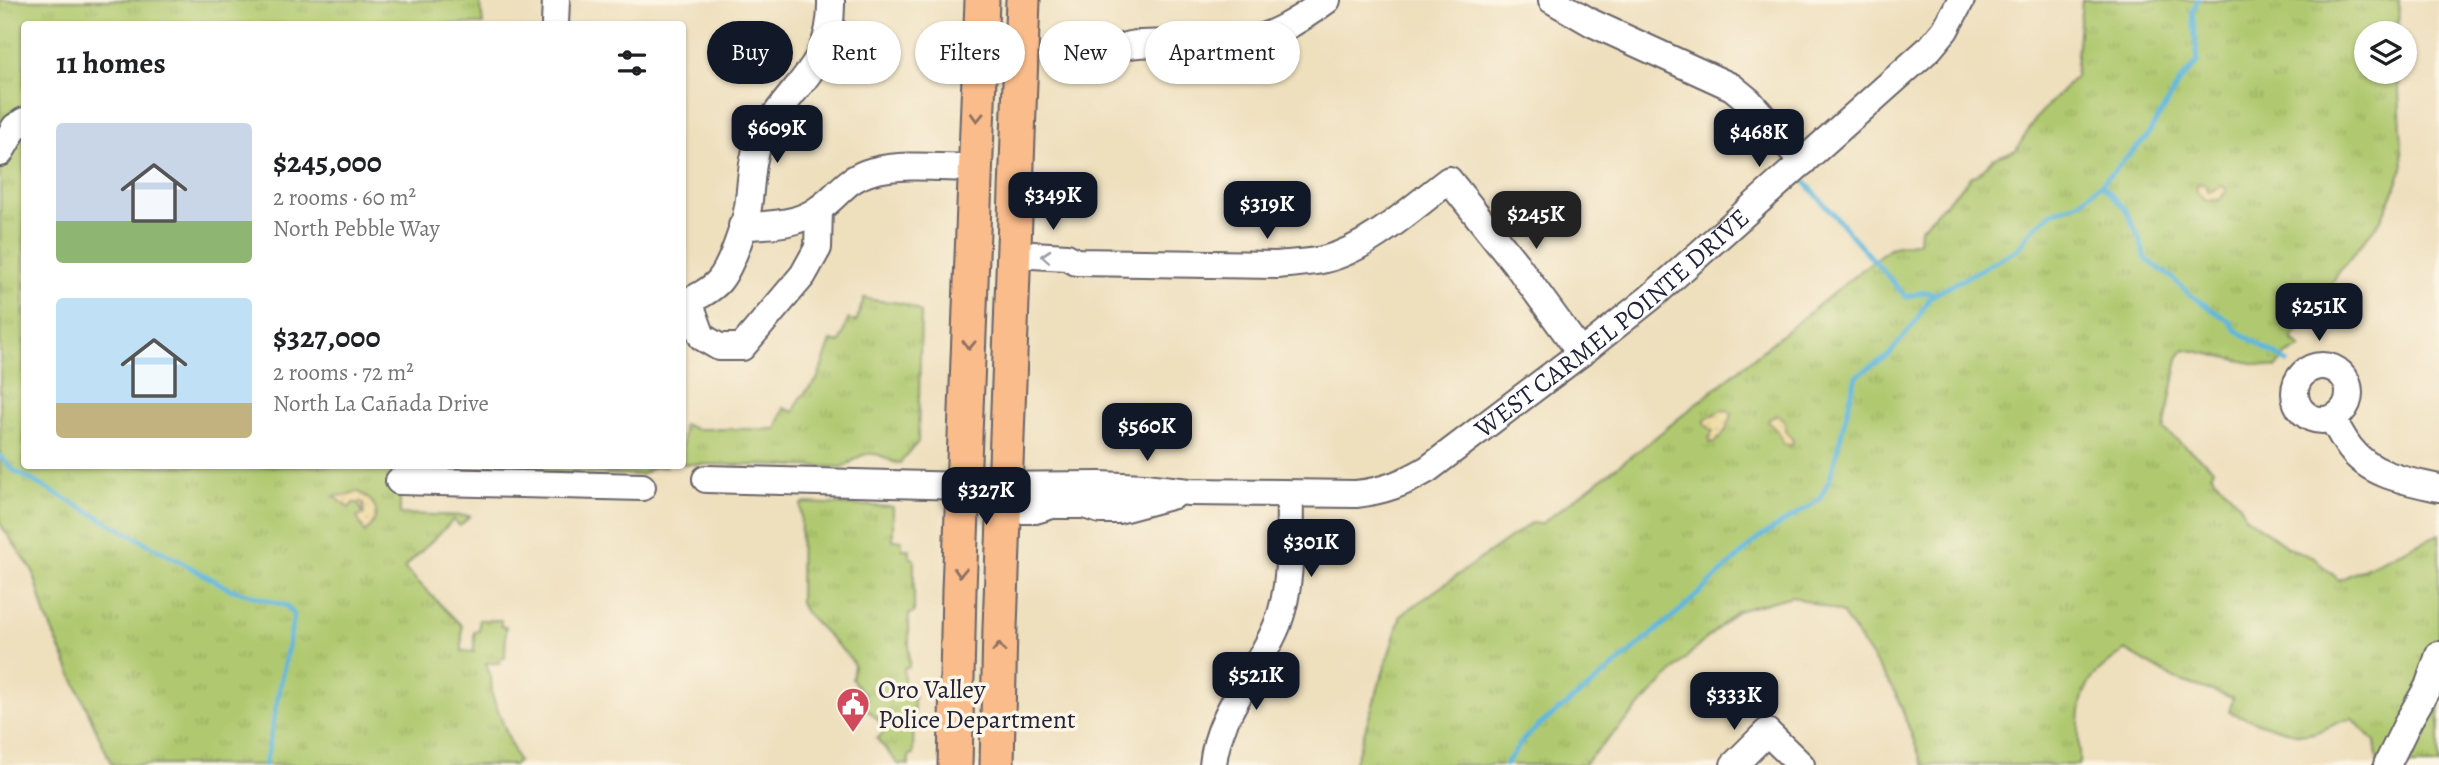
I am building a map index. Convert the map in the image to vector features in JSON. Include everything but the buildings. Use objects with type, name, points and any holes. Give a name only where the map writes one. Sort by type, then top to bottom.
[{"type":"main road","points":[[955,765],[982,0]]},
{"type":"main road","points":[[997,765],[1015,502],[1015,254],[1023,0]]},
{"type":"street","points":[[555,21],[556,0]]},
{"type":"street","points":[[819,209],[818,248],[803,275],[742,347],[719,347],[702,337],[686,302],[719,281],[738,242],[748,207],[752,165],[762,135],[819,60],[830,31],[831,0]]},
{"type":"street","points":[[1131,45],[1159,43],[1220,46],[1249,41],[1269,36],[1289,26],[1327,0]]},
{"type":"street","points":[[1552,0],[1592,23],[1732,87],[1749,101],[1803,162]]},
{"type":"street","name":"WEST CARMEL POINTE DRIVE","points":[[706,479],[963,485],[1015,502],[1052,505],[1084,505],[1100,498],[1145,487],[1189,492],[1356,494],[1381,491],[1404,483],[1428,469],[1650,298],[1930,48],[1945,30],[1961,0]]},
{"type":"street","points":[[0,153],[15,127],[21,123]]},
{"type":"street","points":[[743,226],[785,225],[819,209],[848,182],[872,172],[895,167],[976,168]]},
{"type":"street","points":[[1015,254],[1067,257],[1076,262],[1277,265],[1326,259],[1364,242],[1449,180],[1516,264],[1581,353]]},
{"type":"street","points":[[2332,419],[2354,453],[2382,474],[2439,488]]},
{"type":"street","points":[[399,481],[642,487]]},
{"type":"street","points":[[1213,765],[1226,715],[1274,632],[1283,605],[1289,564],[1290,494]]},
{"type":"street","name":"WEST CARMEL POINTE DRIVE","points":[[1015,502],[1100,498]]},
{"type":"street","points":[[2388,765],[2399,738],[2428,687],[2439,655]]},
{"type":"street","points":[[1734,765],[1767,732],[1801,765]]},
{"type":"green space","points":[[0,0],[478,0],[483,21],[21,21],[21,469],[393,470],[400,491],[400,514],[470,516],[460,526],[453,520],[404,568],[462,626],[462,651],[474,652],[474,632],[479,631],[479,620],[501,620],[501,626],[506,627],[505,658],[500,658],[500,663],[486,663],[491,678],[492,695],[518,762],[514,765],[112,765],[46,617],[33,571],[0,524]],"holes":[[[351,494],[372,502],[374,518],[369,528]]]},
{"type":"green space","points":[[2082,0],[2399,0],[2398,21],[2354,21],[2354,84],[2399,84],[2403,168],[2381,220],[2342,268],[2292,339],[2301,348],[2287,354],[2276,368],[2185,349],[2178,358],[2164,430],[2214,469],[2211,474],[2240,504],[2245,516],[2287,547],[2314,558],[2339,580],[2439,534],[2439,765],[2378,765],[2375,742],[2353,719],[2341,721],[2314,733],[2301,734],[2229,712],[2233,698],[2175,679],[2125,650],[2099,671],[2086,688],[2079,720],[2079,765],[1923,765],[1896,694],[1842,613],[1792,596],[1737,611],[1692,652],[1583,765],[1354,765],[1401,615],[1531,523],[1541,524],[1647,444],[1889,248],[1919,242],[1920,229],[1972,176],[1977,175],[1994,158],[2016,150],[2036,118],[2075,77]]},
{"type":"green space","points":[[864,298],[900,303],[921,313],[918,442],[900,463],[868,454],[858,457],[845,467],[686,464],[686,425],[695,429],[776,429],[784,408],[794,412],[800,398],[817,380],[831,341],[840,343],[848,319],[856,322]]},
{"type":"green space","points":[[529,469],[652,469],[641,475],[529,472]]},
{"type":"green space","points":[[801,505],[893,507],[893,540],[902,540],[902,549],[910,549],[910,558],[914,558],[914,613],[909,614],[909,667],[904,668],[904,695],[914,696],[913,755],[909,755],[909,765],[898,764],[877,739],[887,729],[863,705],[867,699],[852,679],[854,665],[804,611],[800,603]]},
{"type":"sand","points":[[2198,183],[2205,184],[2209,192],[2222,186],[2226,188],[2226,193],[2219,200],[2205,200],[2196,191]]},
{"type":"sand","points":[[1727,410],[1732,413],[1727,427],[1719,439],[1711,443],[1709,438],[1713,431],[1705,424],[1705,420]]},
{"type":"sand","points":[[1777,415],[1785,421],[1786,431],[1793,440],[1791,446],[1783,444],[1779,433],[1768,422]]},
{"type":"sand","points":[[357,491],[370,500],[376,509],[374,520],[365,533],[357,517],[364,514],[363,503],[353,503],[349,508],[334,496]]},
{"type":"waterway","points":[[1505,765],[1524,739],[1683,608],[1759,538],[1819,500],[1830,478],[1856,376],[1888,356],[1914,324],[1930,297],[2018,249],[2031,230],[2050,214],[2080,202],[2146,138],[2181,80],[2198,62],[2192,12],[2198,0]]},
{"type":"waterway","points":[[1805,182],[1906,297],[1924,292],[1935,293]]},
{"type":"waterway","points":[[2101,184],[2125,209],[2146,259],[2189,294],[2229,321],[2236,330],[2287,362]]},
{"type":"waterway","points":[[0,456],[13,470],[230,589],[287,606],[294,615],[265,765]]},
{"type":"place","name":"Oro Valley Police Department","points":[[853,734]]}]
